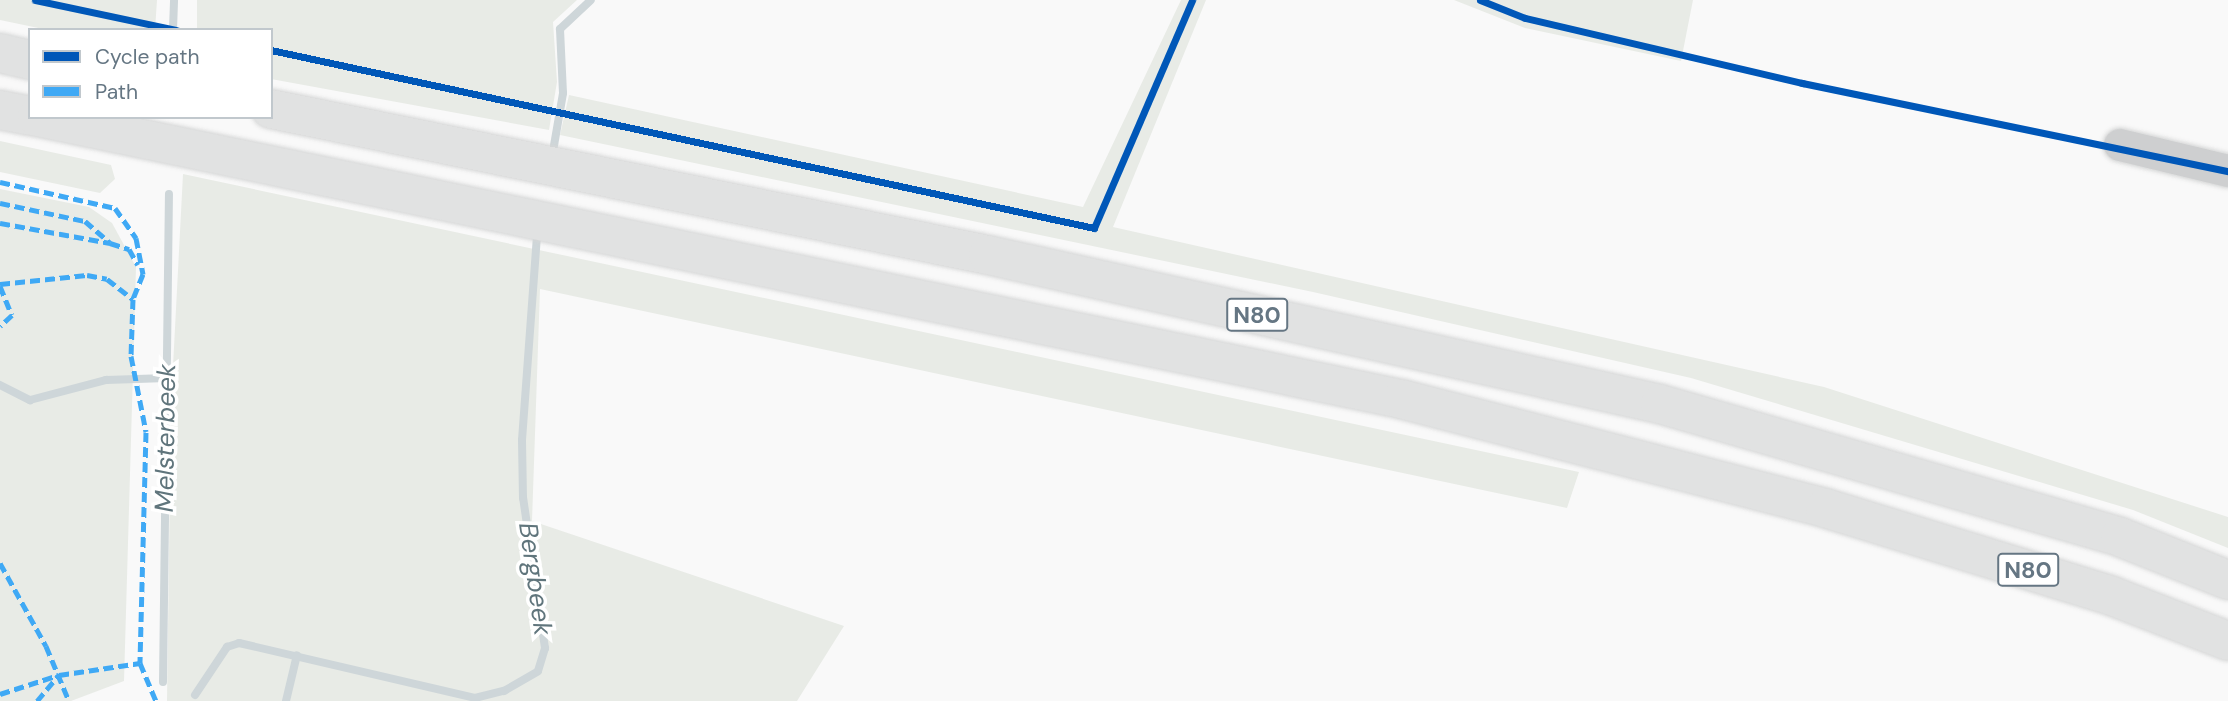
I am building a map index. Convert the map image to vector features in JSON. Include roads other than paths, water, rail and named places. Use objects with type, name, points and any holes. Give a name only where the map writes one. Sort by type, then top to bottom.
[{"type":"highway","points":[[0,54],[28,60]]},
{"type":"highway","name":"N80","points":[[273,109],[988,255],[1660,404],[2120,537],[2228,580]]},
{"type":"highway","points":[[0,110],[28,116]]},
{"type":"highway","name":"N80","points":[[47,119],[1401,399],[1825,508],[2112,596],[2228,641]]},
{"type":"street","points":[[2120,145],[2228,171]]},
{"type":"waterway","name":"Melsterbeek","points":[[173,28],[174,0]]},
{"type":"waterway","name":"Bergbeek","points":[[552,157],[563,93],[560,29],[591,0]]},
{"type":"waterway","name":"Melsterbeek","points":[[163,682],[169,194]]},
{"type":"waterway","name":"Bergbeek","points":[[195,695],[227,647],[239,643],[475,698],[504,691],[538,671],[545,648],[523,498],[522,440],[537,235]]},
{"type":"waterway","points":[[0,385],[30,400],[106,380],[167,378]]},
{"type":"waterway","points":[[286,701],[297,655]]}]
